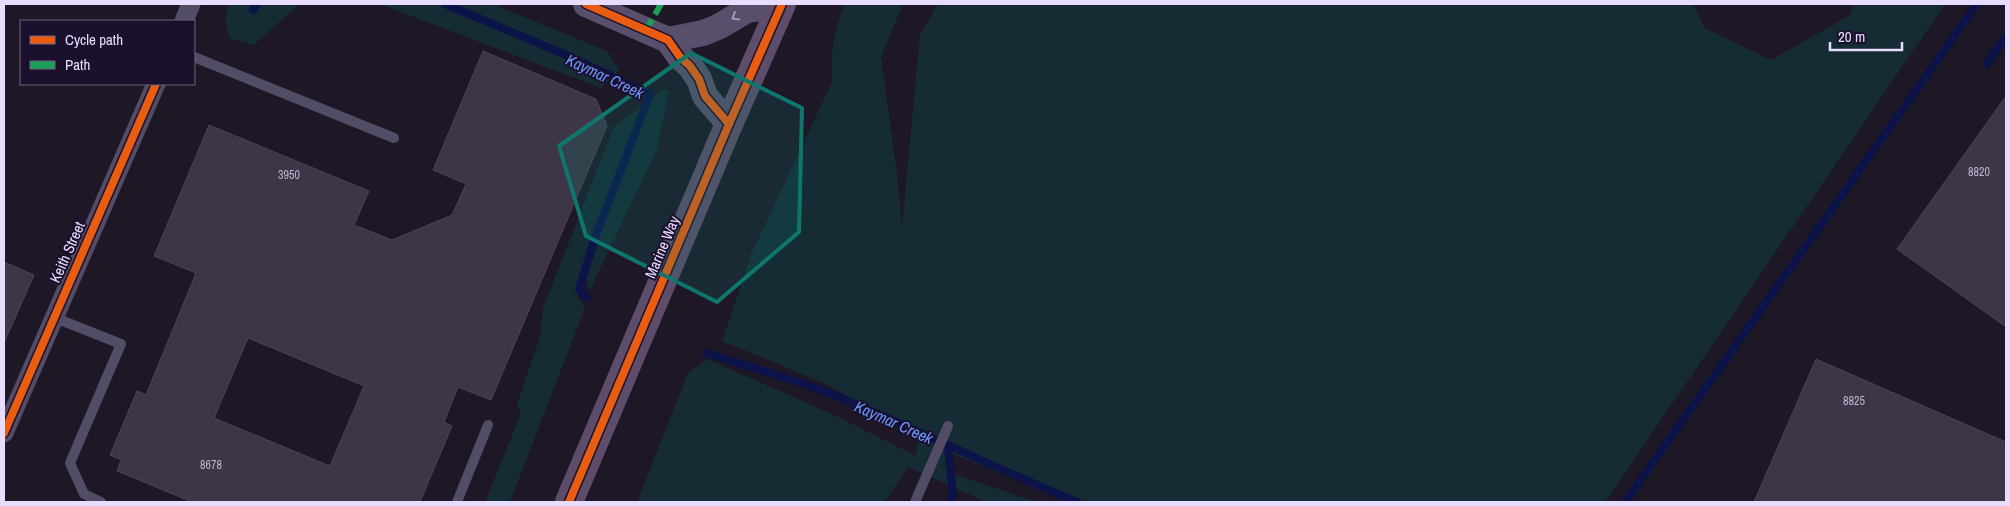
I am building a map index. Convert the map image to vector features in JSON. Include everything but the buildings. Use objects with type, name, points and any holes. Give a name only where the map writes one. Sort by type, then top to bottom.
[{"type":"main road","name":"Marine Way","points":[[569,502],[729,124],[782,4]]},
{"type":"street","points":[[184,20],[191,4]]},
{"type":"street","points":[[586,4],[668,40],[699,79],[705,96],[729,124]]},
{"type":"street","points":[[668,40],[718,27],[746,10],[782,4]]},
{"type":"street","name":"Keith Street","points":[[4,433],[156,85]]},
{"type":"lane","points":[[195,57],[394,138]]},
{"type":"lane","points":[[53,317],[121,344],[70,463],[84,494],[101,502]]},
{"type":"lane","points":[[457,502],[488,425]]},
{"type":"lane","points":[[915,502],[948,426]]},
{"type":"highlighted area","points":[[691,53],[802,108],[799,232],[717,302],[586,236],[559,146]]},
{"type":"shaded area","points":[[229,4],[300,4],[253,45],[229,38],[225,16]]},
{"type":"shaded area","points":[[379,4],[493,4],[607,51],[619,70],[601,88]]},
{"type":"shaded area","points":[[845,4],[903,4],[881,57],[902,226],[920,35],[938,4],[1693,4],[1705,28],[1771,60],[1850,15],[1854,4],[1945,4],[1605,502],[1071,502],[950,453],[948,472],[1037,502],[986,502],[908,467],[885,502],[637,502],[688,373],[707,359],[834,415],[916,456],[918,437],[824,383],[722,341],[751,255],[832,82],[834,42]]},
{"type":"shaded area","points":[[664,89],[669,91],[657,149],[589,292],[587,280],[577,285],[577,297],[585,308],[510,502],[485,502],[521,413],[517,404],[540,337],[543,308],[614,127]]},
{"type":"waterway","name":"Kaymar Creek","points":[[253,10],[257,4]]},
{"type":"waterway","name":"Kaymar Creek","points":[[445,4],[571,57],[650,94],[596,235],[579,289],[587,298]]},
{"type":"waterway","points":[[1625,502],[1977,4]]},
{"type":"waterway","points":[[1986,64],[2006,37]]},
{"type":"waterway","name":"Kaymar Creek","points":[[706,353],[826,392],[1077,502]]},
{"type":"waterway","points":[[948,446],[953,495],[950,502]]},
{"type":"marked path","points":[[646,30],[661,4]]},
{"type":"cycle path","points":[[586,4],[668,40],[699,79],[705,96],[729,124]]},
{"type":"cycle path","points":[[569,502],[729,124],[782,4]]},
{"type":"cycle path","points":[[4,433],[156,85]]}]
